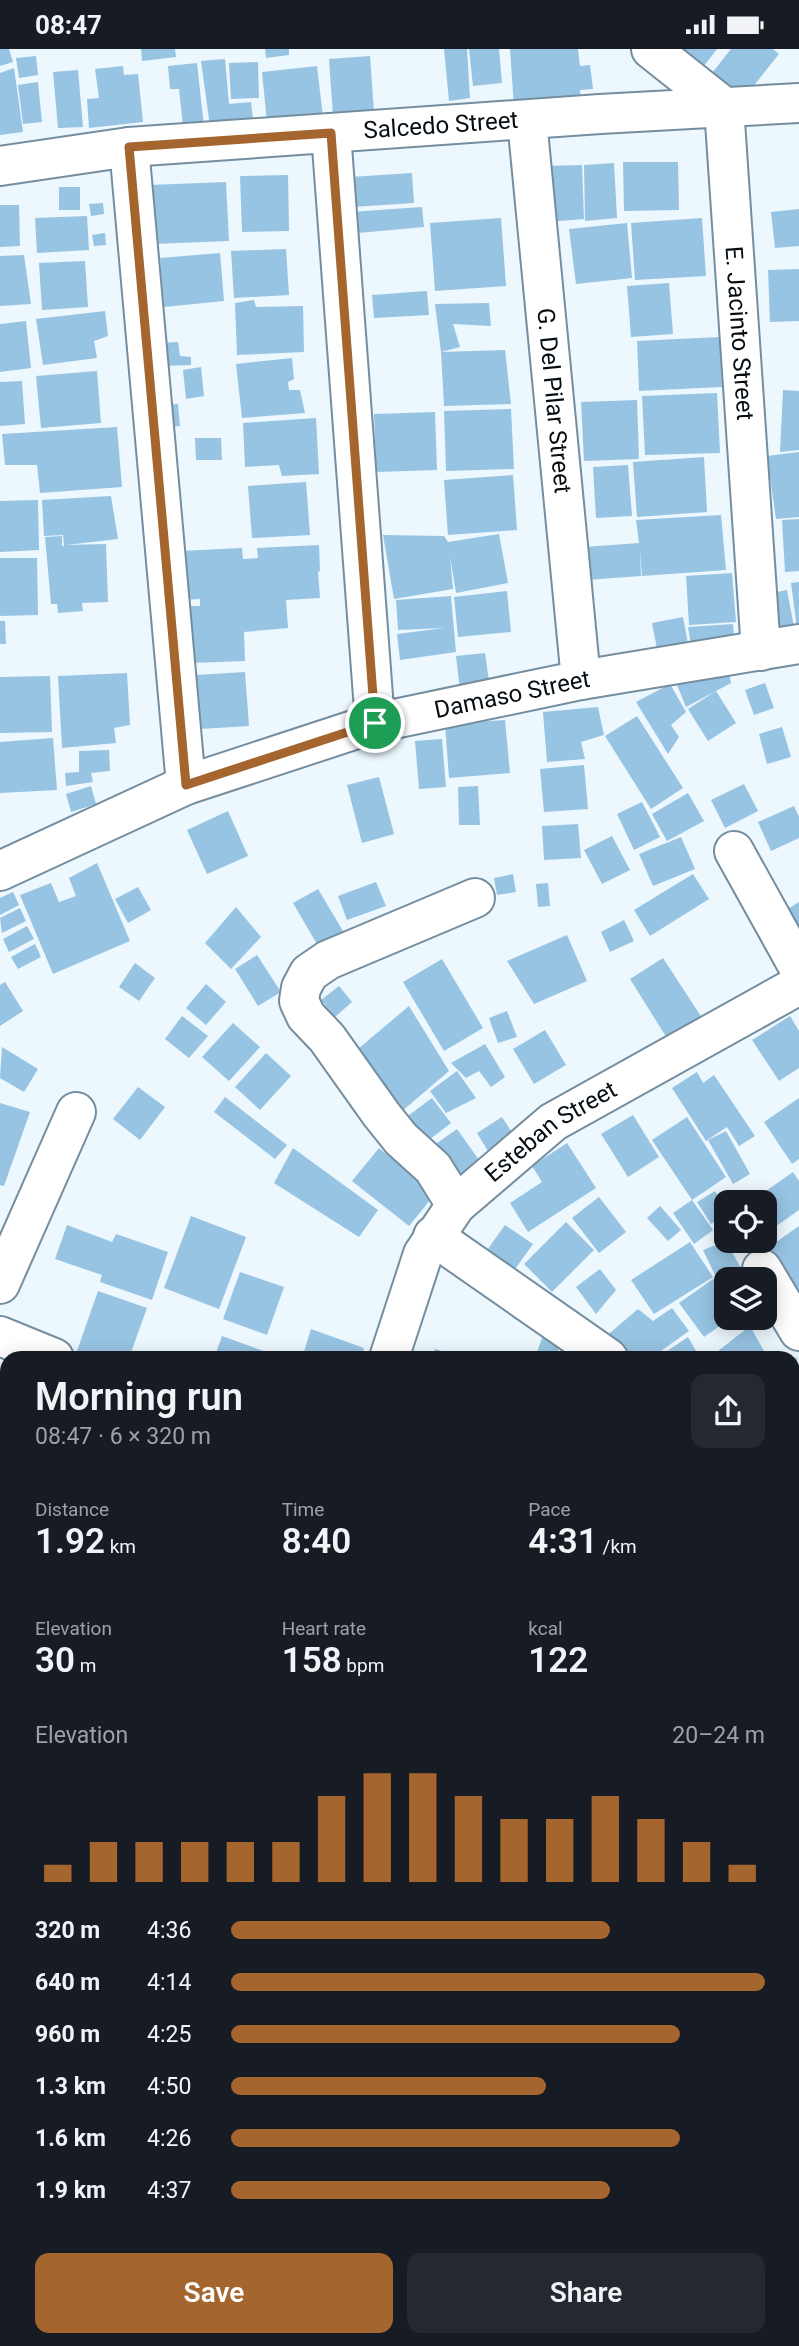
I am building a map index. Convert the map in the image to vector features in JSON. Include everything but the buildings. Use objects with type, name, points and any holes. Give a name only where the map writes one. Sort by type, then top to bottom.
[{"type":"street","points":[[651,49],[724,107]]},
{"type":"street","name":"Salcedo Street","points":[[0,166],[129,147],[799,103]]},
{"type":"street","name":"E. Jacinto Street","points":[[724,107],[761,651]]},
{"type":"street","name":"G. Del Pilar Street","points":[[527,120],[580,680]]},
{"type":"street","points":[[331,133],[375,723]]},
{"type":"street","points":[[129,147],[186,785]]},
{"type":"street","name":"Damaso Street","points":[[0,871],[186,785],[375,723],[580,680],[799,643]]},
{"type":"street","points":[[734,851],[799,968]]},
{"type":"street","points":[[456,1205],[433,1168],[401,1139],[327,1038],[306,1016],[299,1001],[301,988],[309,973],[328,960],[475,898]]},
{"type":"street","name":"Esteban Street","points":[[391,1351],[423,1254],[456,1205],[553,1122],[799,985]]},
{"type":"street","points":[[0,1284],[76,1112]]},
{"type":"street","points":[[433,1236],[598,1351]]},
{"type":"street","points":[[777,1294],[799,1331]]},
{"type":"street","points":[[0,1335],[38,1351]]},
{"type":"route","points":[[331,133],[375,723],[186,785],[129,147],[331,133]]}]
